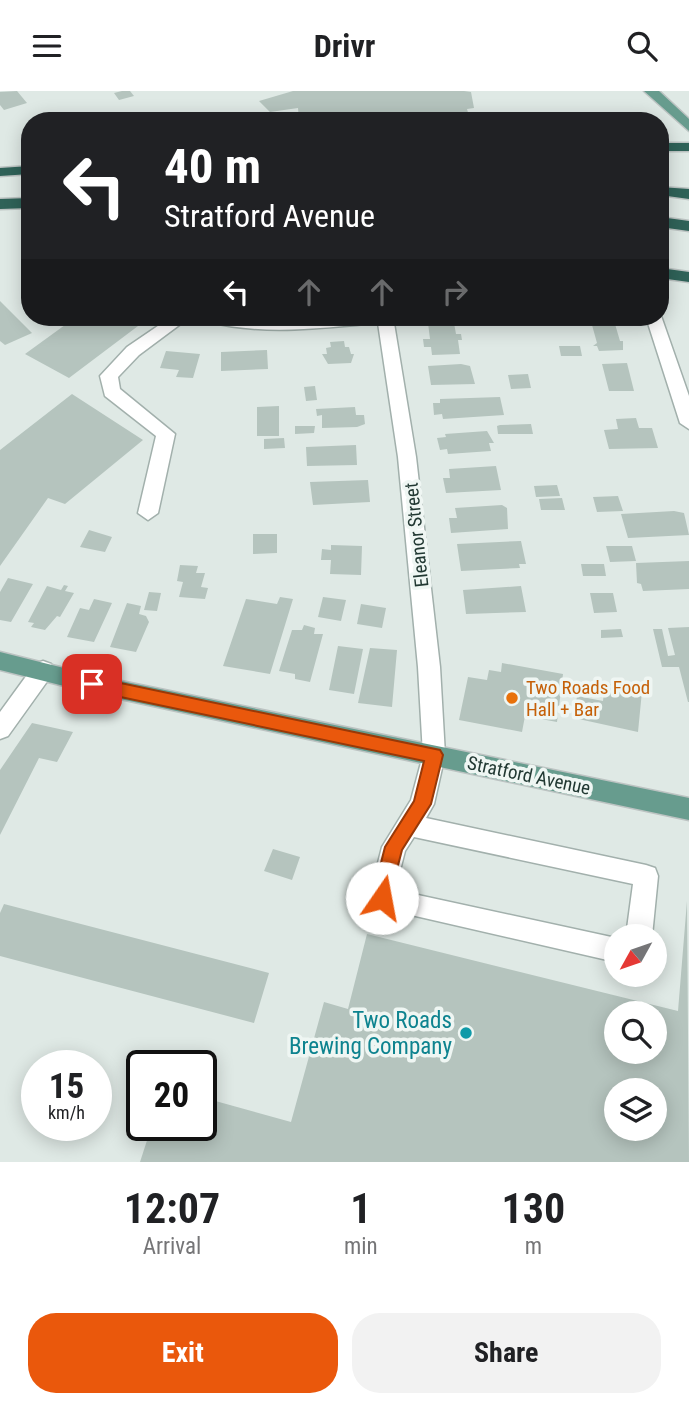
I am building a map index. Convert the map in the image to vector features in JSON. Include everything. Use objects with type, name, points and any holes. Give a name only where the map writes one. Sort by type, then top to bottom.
[{"type":"highway","points":[[669,147],[689,147]]},
{"type":"highway","points":[[0,173],[21,172]]},
{"type":"highway","points":[[669,192],[689,194]]},
{"type":"highway","points":[[0,207],[21,204]]},
{"type":"highway","points":[[0,207],[21,208]]},
{"type":"highway","points":[[669,223],[689,226]]},
{"type":"highway","points":[[669,274],[689,277]]},
{"type":"main road","points":[[651,91],[689,127]]},
{"type":"main road","name":"Stratford Avenue","points":[[0,661],[92,684],[689,809]]},
{"type":"street","points":[[148,513],[166,434],[111,392],[109,376],[133,351],[169,326]]},
{"type":"street","name":"Eleanor Street","points":[[386,326],[407,457],[429,667],[434,755],[422,804],[394,847],[382,898],[604,947]]},
{"type":"street","points":[[657,326],[689,423]]},
{"type":"street","points":[[0,729],[43,670]]},
{"type":"street","points":[[408,825],[646,876],[640,924]]},
{"type":"building","points":[[17,91],[27,103],[4,110],[0,105],[0,92]]},
{"type":"building","points":[[130,91],[134,96],[119,100],[114,93]]},
{"type":"building","points":[[293,91],[464,91],[471,92],[474,108],[467,109],[468,112],[298,112],[298,108],[270,112],[259,101]]},
{"type":"building","points":[[0,301],[21,322],[21,326],[25,326],[32,333],[5,345],[0,341]]},
{"type":"building","points":[[64,326],[138,326],[69,378],[25,354]]},
{"type":"building","points":[[428,326],[455,326],[456,334],[461,334],[462,340],[458,340],[460,354],[432,355],[431,347],[424,347],[423,339],[430,339]]},
{"type":"building","points":[[592,326],[616,326],[620,341],[623,341],[623,350],[599,351],[597,346],[593,346],[597,343]]},
{"type":"building","points":[[344,341],[345,347],[349,347],[351,354],[354,354],[351,363],[328,364],[322,354],[327,354],[326,348],[331,347],[330,342]]},
{"type":"building","points":[[559,346],[580,346],[582,356],[561,356]]},
{"type":"building","points":[[267,350],[268,369],[221,371],[221,352]]},
{"type":"building","points":[[166,351],[200,354],[193,378],[176,377],[179,370],[160,368]]},
{"type":"building","points":[[627,363],[634,391],[609,391],[602,364]]},
{"type":"building","points":[[428,366],[470,366],[475,384],[431,385]]},
{"type":"building","points":[[528,374],[531,388],[511,389],[508,375]]},
{"type":"building","points":[[315,386],[317,400],[306,401],[304,387]]},
{"type":"building","points":[[72,394],[143,440],[65,504],[48,498],[0,566],[0,450]]},
{"type":"building","points":[[500,397],[504,415],[443,419],[442,414],[434,415],[433,403],[440,403],[440,399]]},
{"type":"building","points":[[279,406],[279,436],[257,436],[257,407]]},
{"type":"building","points":[[355,407],[356,415],[364,415],[365,424],[357,427],[322,428],[322,415],[317,416],[316,409]]},
{"type":"building","points":[[636,418],[639,428],[652,428],[658,448],[609,449],[604,430],[618,429],[616,419]]},
{"type":"building","points":[[531,424],[533,434],[498,434],[497,426],[500,425]]},
{"type":"building","points":[[295,426],[315,426],[314,433],[295,434]]},
{"type":"building","points":[[487,431],[494,443],[489,443],[491,451],[448,454],[447,449],[440,450],[437,438],[446,437],[445,434]]},
{"type":"building","points":[[284,438],[285,448],[264,449],[264,439]]},
{"type":"building","points":[[356,445],[357,465],[307,466],[306,447]]},
{"type":"building","points":[[496,466],[501,490],[446,493],[443,478],[450,478],[449,469]]},
{"type":"building","points":[[368,480],[370,502],[313,505],[310,482]]},
{"type":"building","points":[[557,485],[560,496],[536,497],[534,486]]},
{"type":"building","points":[[618,496],[623,511],[597,512],[593,497]]},
{"type":"building","points":[[562,498],[565,510],[541,510],[539,499]]},
{"type":"building","points":[[502,505],[507,508],[508,529],[451,533],[449,518],[457,518],[455,508]]},
{"type":"building","points":[[674,511],[684,513],[689,535],[628,538],[621,514]]},
{"type":"building","points":[[89,530],[112,537],[105,552],[80,547]]},
{"type":"building","points":[[253,534],[277,534],[277,553],[253,554]]},
{"type":"building","points":[[521,541],[526,564],[519,564],[520,568],[461,571],[457,544]]},
{"type":"building","points":[[331,545],[362,546],[361,575],[330,574],[331,560],[321,560],[322,549],[331,550]]},
{"type":"building","points":[[606,546],[632,546],[636,561],[610,562]]},
{"type":"building","points":[[689,561],[689,589],[643,591],[641,584],[637,583],[636,563]]},
{"type":"building","points":[[581,564],[604,564],[606,576],[583,576]]},
{"type":"building","points":[[180,565],[198,566],[196,573],[205,573],[201,587],[208,588],[205,599],[179,597],[183,582],[177,581]]},
{"type":"building","points":[[8,578],[33,584],[11,622],[0,620],[0,592]]},
{"type":"building","points":[[64,585],[68,586],[65,591],[74,593],[60,617],[57,616],[45,630],[31,627],[34,623],[28,622],[47,586],[61,590]]},
{"type":"building","points":[[521,586],[526,612],[466,614],[463,590]]},
{"type":"building","points":[[149,592],[161,593],[157,611],[144,610]]},
{"type":"building","points":[[590,593],[613,593],[617,612],[594,613]]},
{"type":"building","points":[[280,597],[293,599],[270,674],[223,666],[246,599],[277,604]]},
{"type":"building","points":[[323,597],[346,600],[341,621],[318,617]]},
{"type":"building","points":[[94,599],[112,603],[94,642],[67,637],[80,608],[89,610]]},
{"type":"building","points":[[127,603],[141,606],[139,614],[146,616],[149,622],[136,652],[110,647]]},
{"type":"building","points":[[361,604],[386,608],[382,628],[357,624]]},
{"type":"building","points":[[304,625],[315,628],[314,634],[323,634],[310,682],[295,679],[295,674],[279,671],[292,630],[302,630]]},
{"type":"building","points":[[689,627],[688,702],[679,667],[662,667],[653,629],[662,629],[668,656],[675,655],[668,628]]},
{"type":"building","points":[[621,629],[623,637],[601,638],[601,630]]},
{"type":"building","points":[[338,646],[363,649],[354,694],[329,690]]},
{"type":"building","points":[[370,648],[397,650],[392,707],[358,703]]},
{"type":"building","name":"Two Roads Food Hall + Bar","points":[[502,663],[563,674],[557,722],[525,716],[522,732],[459,720],[468,677],[487,680],[489,670],[501,672]]},
{"type":"building","points":[[605,683],[642,691],[638,732],[574,718],[577,696],[603,701]]},
{"type":"building","points":[[32,723],[73,732],[57,762],[39,758],[0,835],[0,770]]},
{"type":"building","points":[[273,849],[300,857],[292,880],[264,871]]},
{"type":"building","name":"Two Roads Brewing Company","points":[[687,901],[689,1162],[140,1162],[147,1141],[217,1141],[217,1101],[291,1122],[324,1002],[348,1009],[367,934],[638,1001],[604,1001],[604,1064],[667,1064],[667,1008],[678,1011]]},
{"type":"building","points":[[4,904],[269,973],[254,1023],[0,956],[0,913]]},
{"type":"place","name":"Two Roads Food Hall + Bar","points":[[512,698]]},
{"type":"place","name":"Two Roads Brewing Company","points":[[466,1033]]},
{"type":"route","points":[[92,684],[434,755],[422,804],[394,847],[382,898]]}]
